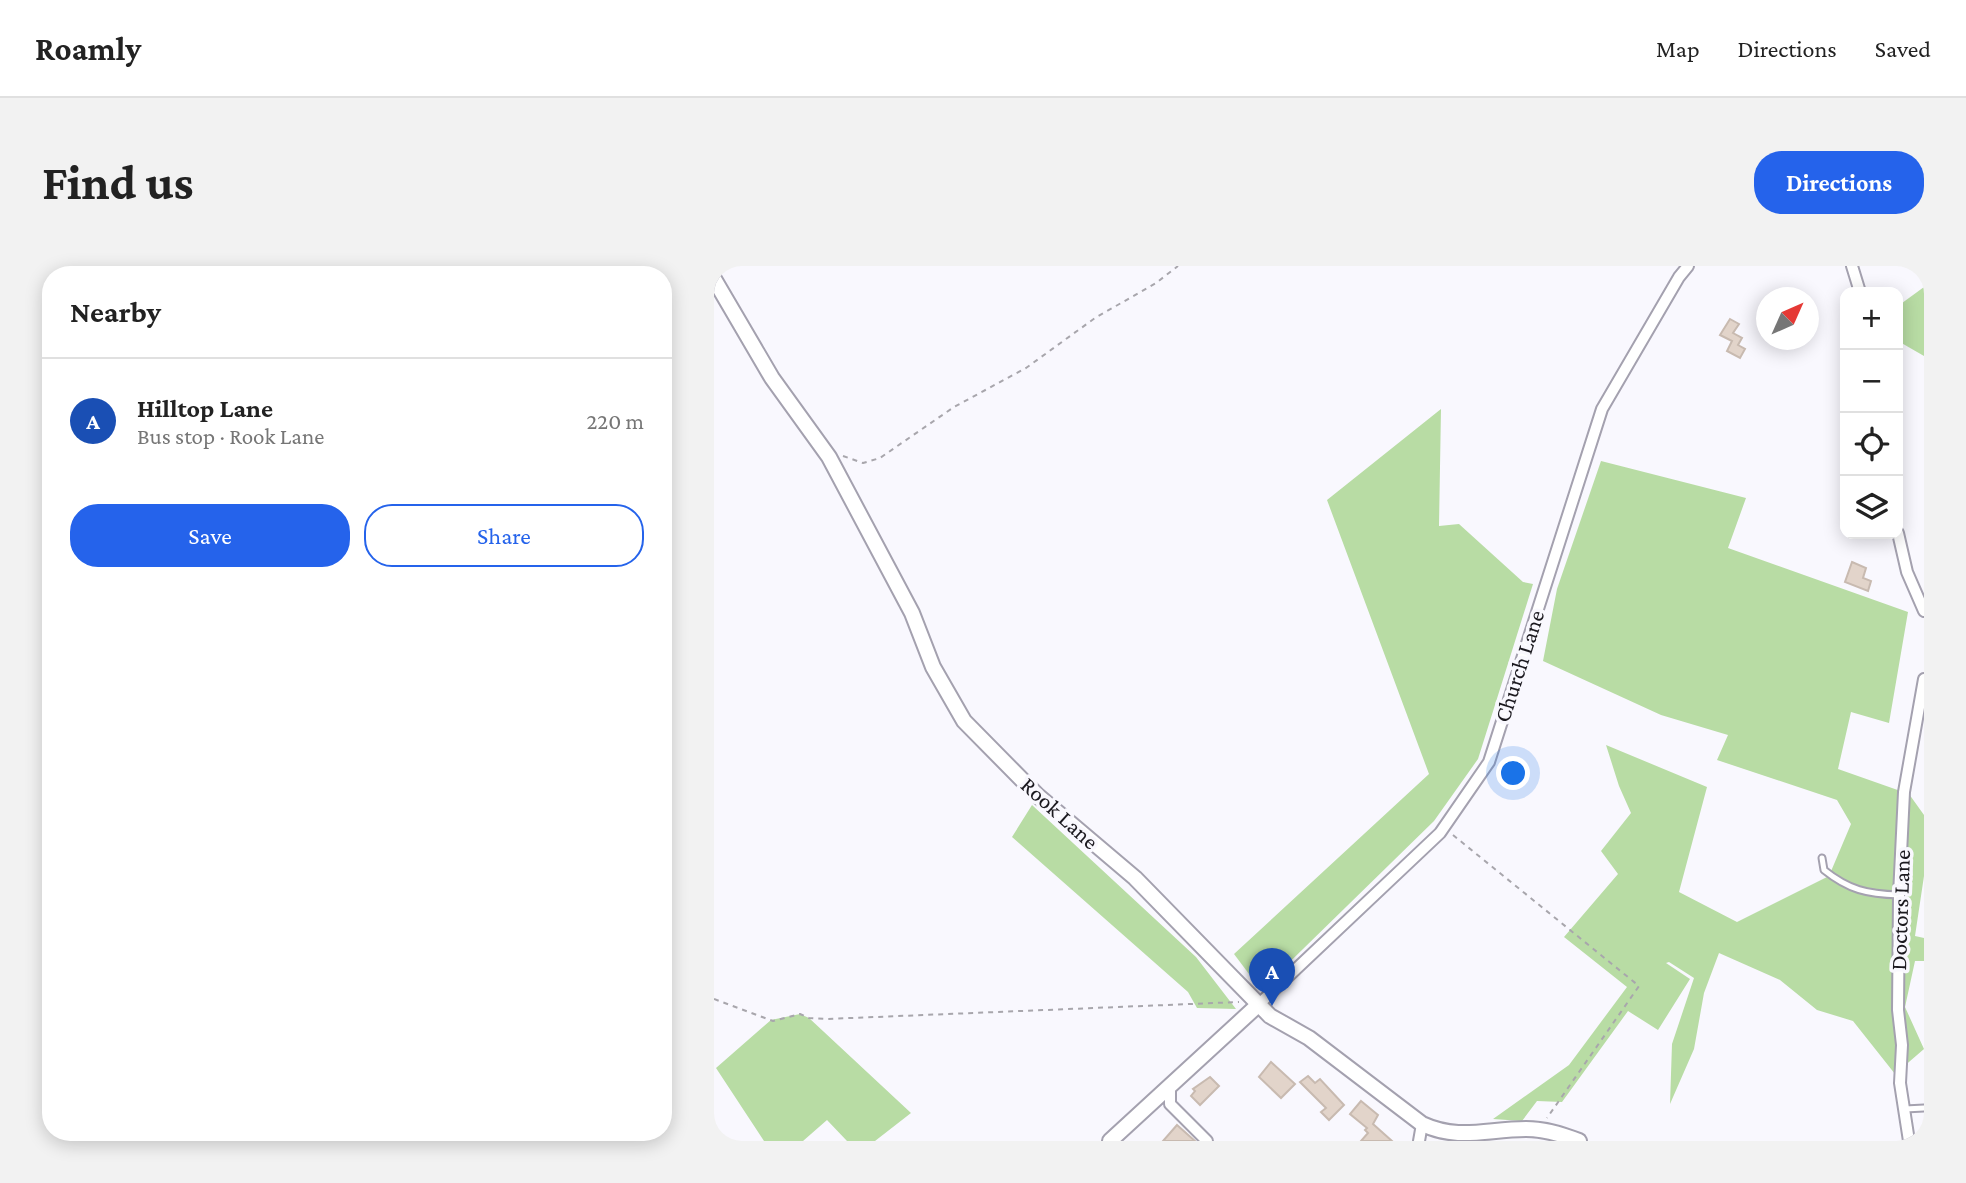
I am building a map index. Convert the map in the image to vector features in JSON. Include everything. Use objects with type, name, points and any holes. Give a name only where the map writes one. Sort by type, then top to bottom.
[{"type":"main road","name":"Rook Lane","points":[[714,279],[772,378],[828,457],[912,613],[933,667],[964,721],[1037,794],[1135,878],[1254,1007],[1309,1038],[1422,1124],[1437,1132],[1458,1135],[1524,1129],[1579,1141]]},
{"type":"main road","points":[[1110,1141],[1254,1007]]},
{"type":"street","name":"Church Lane","points":[[1254,1007],[1444,827],[1489,762],[1602,409],[1688,266]]},
{"type":"street","points":[[1852,266],[1858,287]]},
{"type":"street","points":[[1900,539],[1908,572],[1924,611]]},
{"type":"street","name":"Doctors Lane","points":[[1909,1141],[1900,1083],[1902,1045],[1898,1010],[1899,895],[1904,792],[1924,679]]},
{"type":"street","points":[[1170,1085],[1170,1104],[1207,1141]]},
{"type":"street","points":[[1419,1141],[1422,1124]]},
{"type":"lane","points":[[1822,858],[1824,870],[1841,884],[1870,894],[1899,895]]},
{"type":"lane","points":[[1905,1109],[1924,1108]]},
{"type":"path","points":[[828,457],[844,456],[863,463],[880,458],[954,407],[1026,368],[1095,318],[1156,283],[1178,266]]},
{"type":"path","points":[[1444,827],[1639,986],[1538,1130]]},
{"type":"path","points":[[714,999],[773,1020],[800,1014],[827,1018],[1237,1001],[1254,1007]]},
{"type":"green space","points":[[1924,287],[1924,356],[1903,344],[1903,302]]},
{"type":"green space","points":[[1441,409],[1439,526],[1459,524],[1523,582],[1533,584],[1478,759],[1434,821],[1261,990],[1234,954],[1429,774],[1327,500]]},
{"type":"green space","points":[[1601,461],[1746,498],[1728,548],[1908,612],[1889,723],[1851,712],[1838,769],[1909,794],[1924,815],[1924,876],[1915,936],[1924,938],[1924,961],[1915,961],[1905,1007],[1924,1049],[1895,1074],[1853,1021],[1817,1010],[1780,980],[1719,953],[1704,993],[1694,1049],[1670,1104],[1672,1044],[1694,978],[1669,962],[1666,963],[1690,979],[1658,1030],[1628,1011],[1562,1102],[1537,1101],[1522,1121],[1493,1119],[1569,1065],[1627,987],[1564,937],[1618,874],[1601,851],[1631,813],[1606,745],[1707,787],[1679,892],[1737,922],[1829,876],[1851,824],[1837,800],[1717,760],[1728,735],[1661,715],[1543,661],[1557,589]]},
{"type":"green space","points":[[1032,805],[1196,957],[1236,1009],[1197,1008],[1188,992],[1012,837]]},
{"type":"green space","points":[[800,1014],[809,1018],[911,1113],[875,1141],[847,1141],[827,1120],[803,1141],[764,1141],[716,1068],[771,1020]]},
{"type":"building","points":[[1730,319],[1739,324],[1733,333],[1742,338],[1738,345],[1745,349],[1740,358],[1727,351],[1732,341],[1720,335]]},
{"type":"building","points":[[1852,562],[1866,568],[1863,578],[1871,581],[1868,591],[1845,582]]},
{"type":"building","points":[[1271,1062],[1295,1084],[1281,1098],[1259,1077]]},
{"type":"building","points":[[1308,1076],[1315,1083],[1320,1079],[1344,1105],[1329,1120],[1321,1112],[1326,1108],[1300,1082]]},
{"type":"building","points":[[1210,1077],[1219,1086],[1200,1105],[1191,1096],[1195,1091],[1193,1089]]},
{"type":"building","points":[[1361,1101],[1378,1115],[1373,1124],[1392,1141],[1361,1141],[1368,1133],[1365,1130],[1367,1128],[1350,1114]]},
{"type":"building","points":[[1177,1125],[1195,1141],[1163,1141]]},
{"type":"place","name":"Hilltop Lane","points":[[1272,1006]]}]
